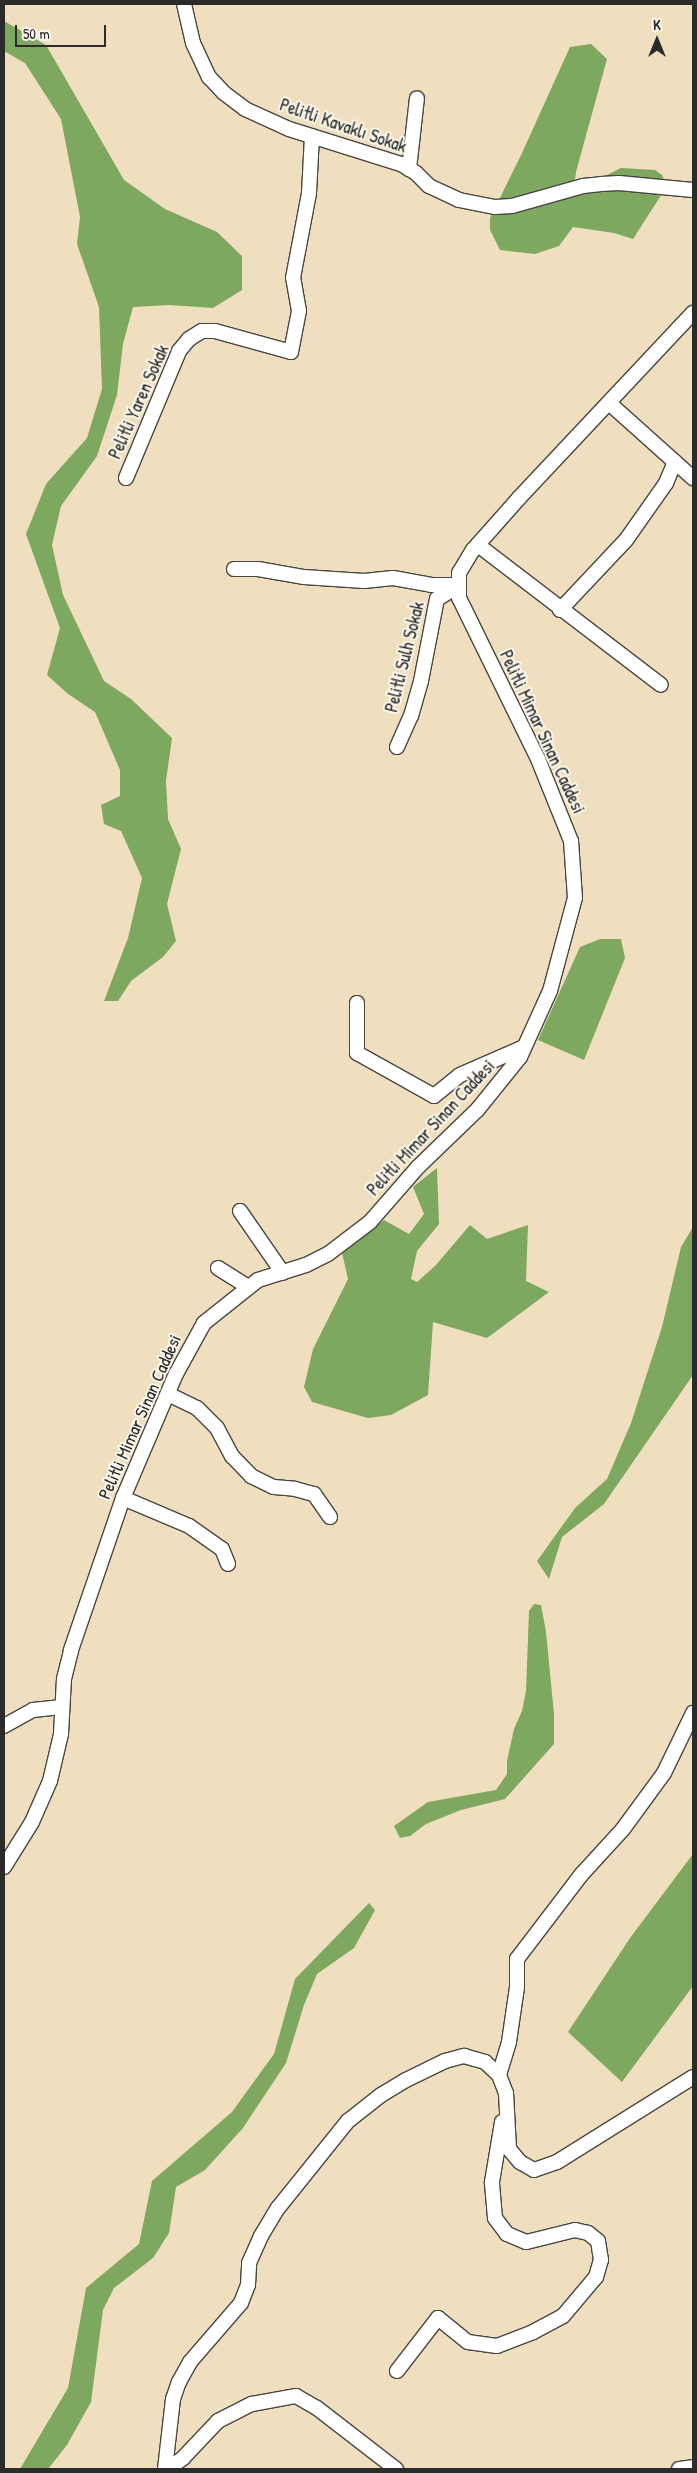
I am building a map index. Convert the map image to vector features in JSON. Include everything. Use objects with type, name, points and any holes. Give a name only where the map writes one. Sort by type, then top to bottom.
[{"type":"street","name":"Pelitli Kavaklı Sokak","points":[[184,4],[193,43],[209,77],[245,109],[289,129],[401,164],[429,186],[459,200],[495,207],[526,204],[565,190],[619,183],[693,190]]},
{"type":"street","points":[[409,169],[417,98]]},
{"type":"street","name":"Pelitli Yaren Sokak","points":[[126,478],[179,351],[189,339],[202,331],[214,331],[292,352],[299,311],[292,278],[309,193],[312,136]]},
{"type":"street","points":[[234,568],[258,568],[304,577],[364,581],[393,578],[431,585],[459,585],[459,573],[478,545],[693,313]]},
{"type":"street","points":[[609,403],[693,478]]},
{"type":"street","points":[[560,610],[626,540],[666,483],[675,462]]},
{"type":"street","points":[[478,545],[560,610],[661,685]]},
{"type":"street","name":"Pelitli Sulh Sokak","points":[[397,747],[411,716],[421,681],[437,599],[459,585]]},
{"type":"street","name":"Pelitli Mimar Sinan Caddesi","points":[[4,1867],[32,1822],[50,1781],[61,1734],[64,1679],[71,1650],[123,1498],[188,1349],[204,1323],[258,1280],[306,1265],[328,1254],[370,1222],[418,1167],[478,1110],[520,1057],[550,991],[576,898],[571,841],[538,759],[459,598],[459,585]]},
{"type":"street","points":[[357,1003],[357,1053],[434,1096],[460,1074],[524,1047]]},
{"type":"street","points":[[240,1211],[283,1273]]},
{"type":"street","points":[[218,1268],[249,1287]]},
{"type":"street","points":[[168,1394],[196,1408],[217,1428],[232,1456],[251,1476],[274,1487],[295,1489],[314,1494],[330,1517]]},
{"type":"street","points":[[123,1498],[189,1526],[222,1549],[228,1564]]},
{"type":"street","points":[[4,1726],[33,1710],[62,1707]]},
{"type":"street","points":[[499,2075],[509,2042],[517,1987],[517,1959],[581,1875],[624,1829],[664,1773],[693,1713]]},
{"type":"street","points":[[166,2469],[173,2399],[179,2382],[195,2356],[241,2303],[248,2285],[249,2263],[261,2236],[278,2208],[348,2121],[381,2096],[406,2080],[445,2061],[464,2056],[485,2062],[499,2075],[506,2096],[509,2149],[520,2162],[534,2170],[557,2162],[693,2078]]},
{"type":"street","points":[[397,2371],[438,2318],[468,2342],[497,2346],[533,2332],[563,2316],[596,2277],[601,2260],[598,2241],[588,2233],[575,2230],[526,2242],[507,2234],[495,2218],[492,2182],[506,2096]]},
{"type":"street","points":[[166,2469],[183,2458],[218,2421],[252,2404],[296,2396],[316,2408],[396,2469]]},
{"type":"street","points":[[679,2469],[693,2467]]},
{"type":"green space","points":[[4,21],[46,45],[124,180],[165,209],[217,232],[242,256],[242,290],[213,308],[169,305],[133,307],[123,344],[117,395],[97,456],[61,506],[52,545],[63,595],[104,681],[131,699],[172,738],[166,781],[168,819],[181,849],[167,904],[176,941],[163,957],[131,981],[118,1001],[104,1001],[128,938],[142,878],[121,831],[104,824],[101,805],[120,796],[120,770],[95,712],[68,694],[47,675],[60,628],[26,534],[46,484],[87,438],[102,389],[99,307],[77,244],[80,217],[61,119],[25,63],[4,51]]},
{"type":"green space","points":[[591,44],[607,59],[576,172],[574,187],[593,182],[621,168],[655,170],[662,175],[667,186],[633,239],[614,233],[573,227],[559,246],[535,254],[500,250],[490,230],[490,218],[570,47]]},
{"type":"green space","points":[[600,939],[621,939],[625,958],[584,1060],[538,1040],[580,947]]},
{"type":"green space","points":[[437,1168],[439,1224],[417,1251],[411,1279],[417,1282],[435,1266],[470,1225],[487,1239],[528,1225],[526,1281],[549,1292],[487,1338],[433,1322],[428,1395],[391,1415],[368,1418],[312,1402],[304,1387],[313,1349],[348,1279],[342,1253],[384,1220],[409,1234],[424,1214],[413,1187]]},
{"type":"green space","points":[[693,1227],[693,1375],[604,1504],[562,1537],[549,1579],[537,1561],[575,1508],[607,1479],[631,1423],[662,1327],[681,1247]]},
{"type":"green space","points":[[534,1604],[541,1605],[546,1632],[554,1714],[554,1744],[505,1799],[461,1810],[426,1824],[410,1836],[400,1838],[394,1826],[428,1802],[496,1790],[507,1774],[507,1761],[514,1729],[522,1711],[526,1691],[529,1611]]},
{"type":"green space","points":[[693,1854],[693,1986],[622,2082],[568,2032],[630,1938]]},
{"type":"green space","points":[[369,1903],[375,1910],[354,1948],[317,1974],[304,2005],[286,2063],[243,2128],[205,2170],[176,2187],[169,2233],[153,2258],[114,2288],[103,2310],[91,2402],[67,2445],[48,2469],[20,2469],[68,2388],[86,2288],[139,2244],[152,2181],[232,2112],[274,2054],[295,1979]]}]
